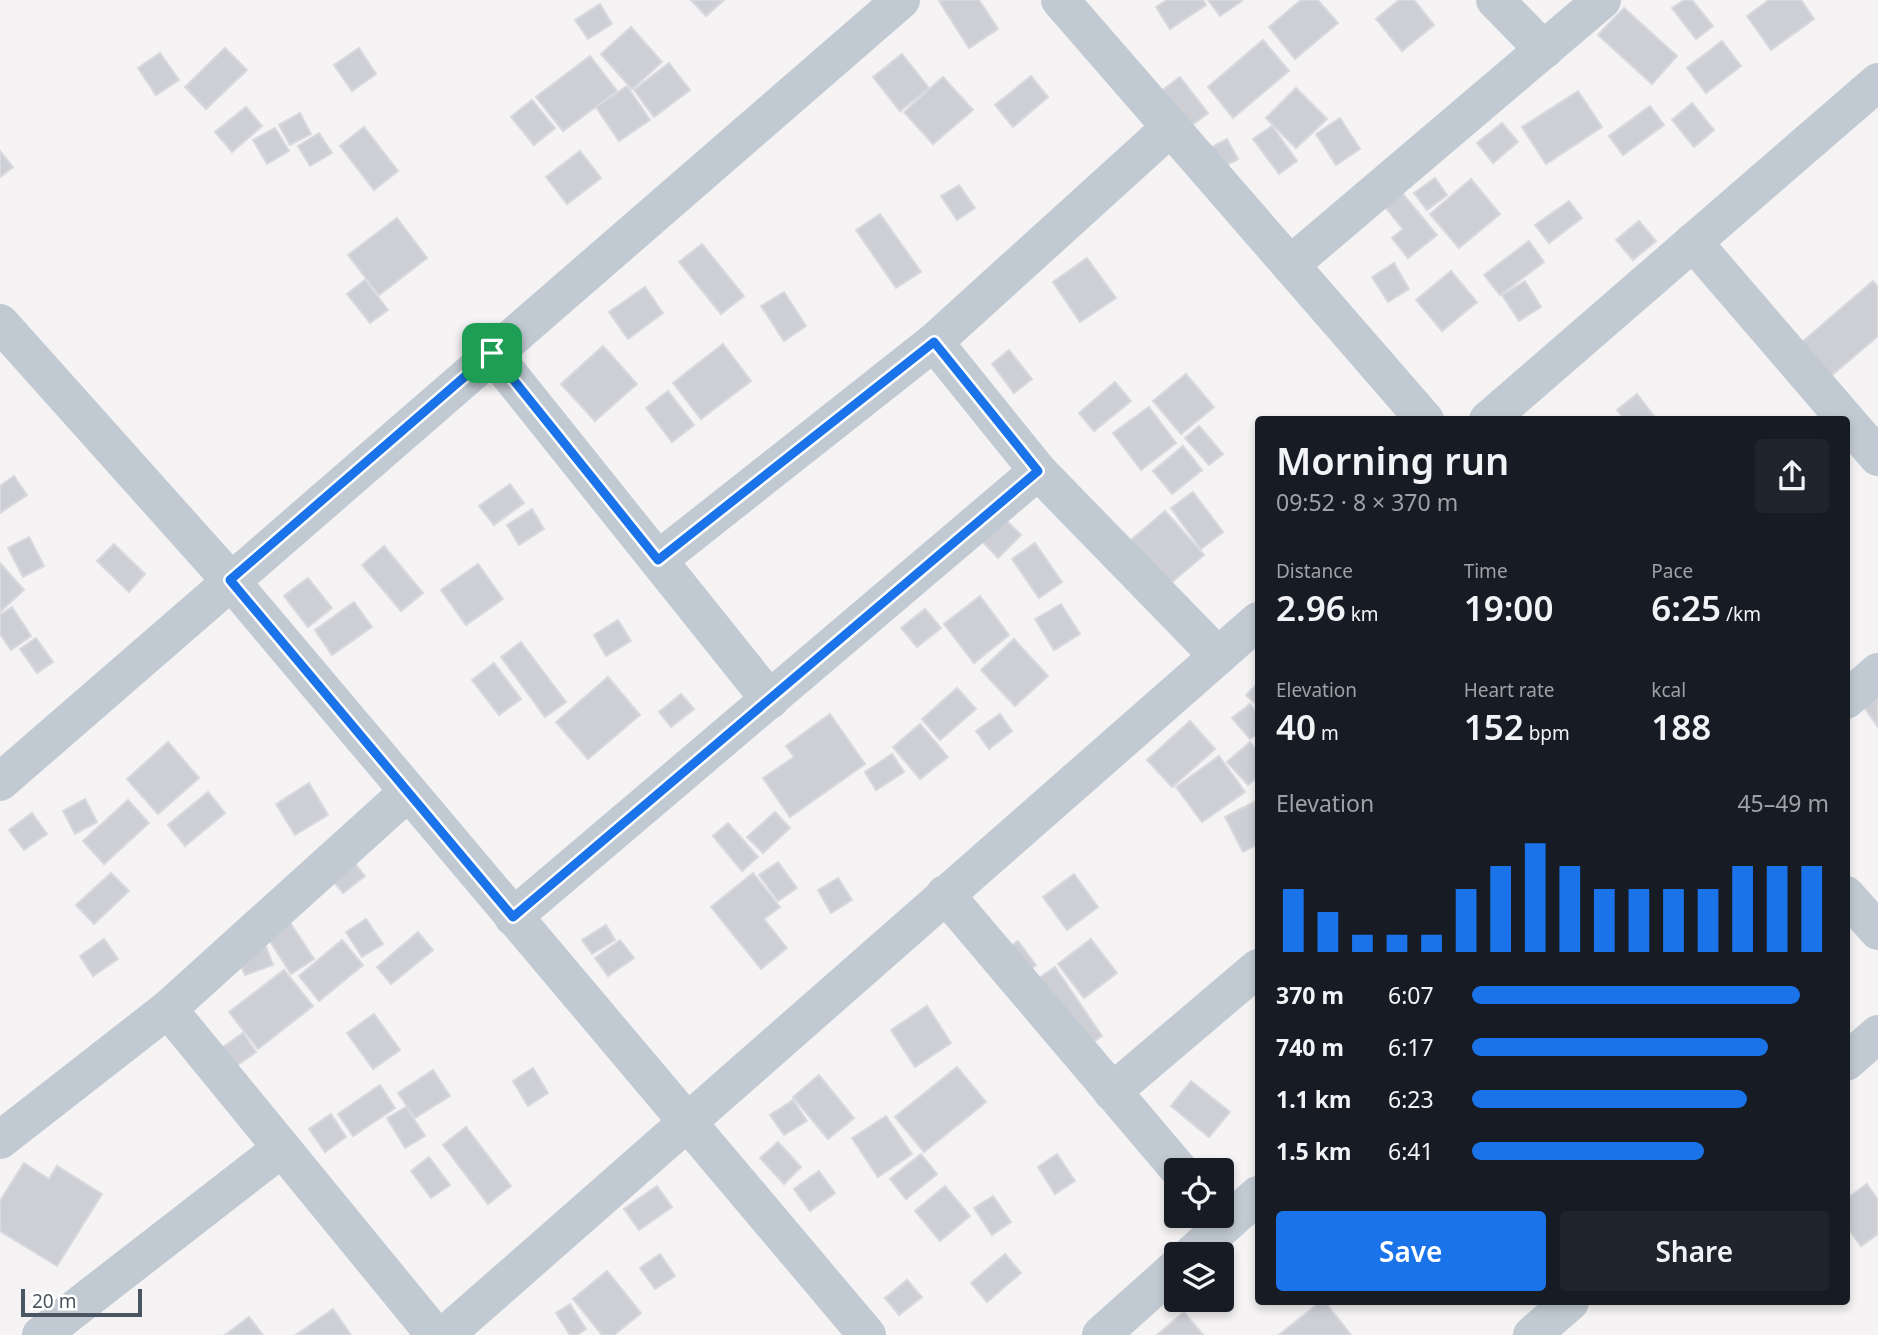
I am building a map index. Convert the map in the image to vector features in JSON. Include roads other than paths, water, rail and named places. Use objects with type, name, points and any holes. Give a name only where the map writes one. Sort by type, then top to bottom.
[{"type":"street","points":[[0,782],[901,0]]},
{"type":"street","points":[[1060,0],[1422,416]]},
{"type":"street","points":[[1495,0],[1544,50]]},
{"type":"street","points":[[1290,265],[1602,0]]},
{"type":"street","points":[[1493,416],[1878,82]]},
{"type":"street","points":[[658,560],[934,342],[1171,127]]},
{"type":"street","points":[[1693,242],[1849,416]]},
{"type":"street","points":[[0,323],[230,580],[685,1122],[847,1328]]},
{"type":"street","points":[[934,342],[1038,471],[1219,656]]},
{"type":"street","points":[[492,353],[770,699]]},
{"type":"street","points":[[1850,417],[1874,444]]},
{"type":"street","points":[[513,917],[1038,471]]},
{"type":"street","points":[[445,1335],[1255,624]]},
{"type":"street","points":[[1850,696],[1878,672]]},
{"type":"street","points":[[0,1140],[168,1009],[408,792]]},
{"type":"street","points":[[945,894],[1169,1158]]},
{"type":"street","points":[[1850,900],[1878,931]]},
{"type":"street","points":[[1112,1091],[1255,971]]},
{"type":"street","points":[[168,1009],[435,1335]]},
{"type":"street","points":[[1850,1058],[1878,1034]]},
{"type":"street","points":[[41,1335],[282,1148]]},
{"type":"street","points":[[1234,1212],[1255,1197]]},
{"type":"street","points":[[1203,1242],[1216,1228]]},
{"type":"street","points":[[1101,1335],[1164,1279]]},
{"type":"street","points":[[1532,1335],[1567,1305]]}]
